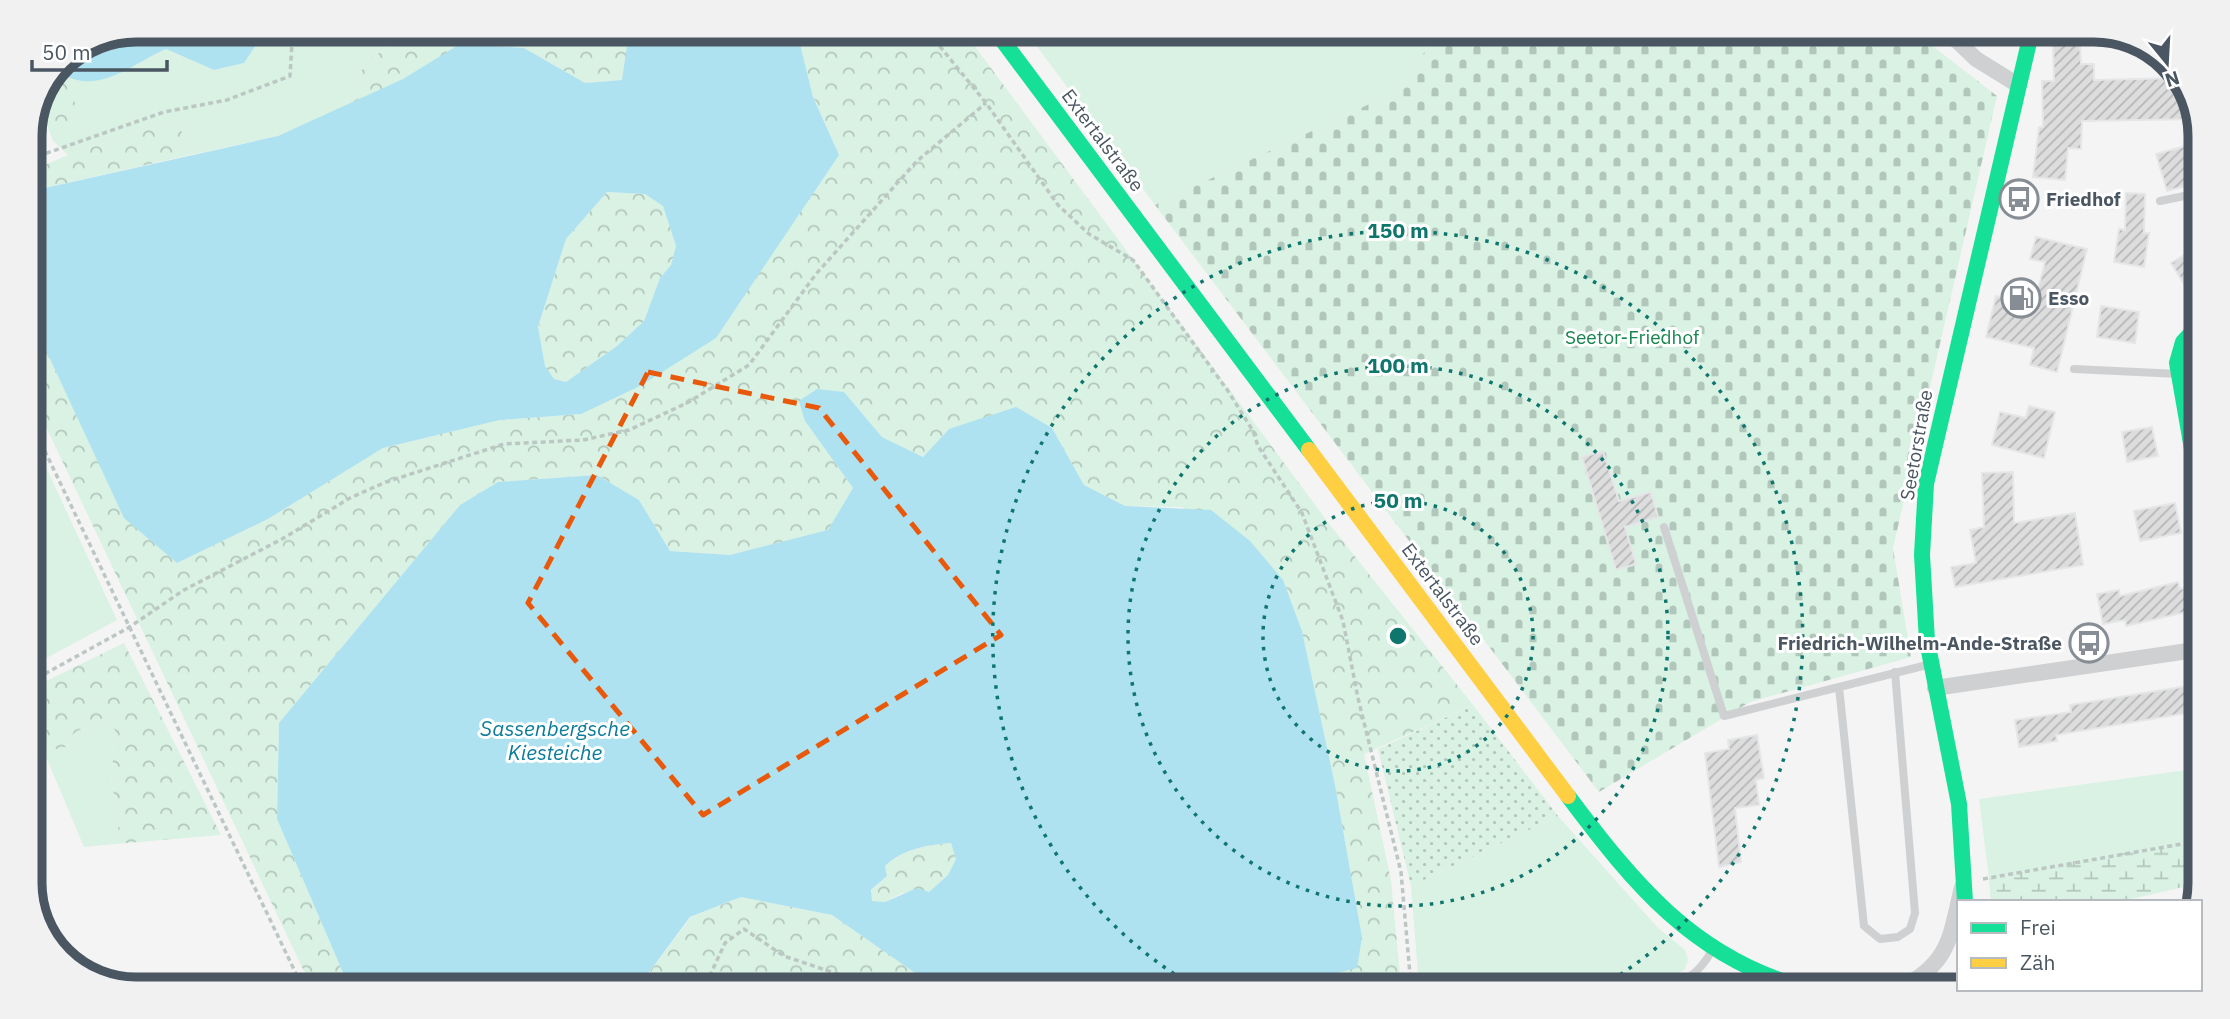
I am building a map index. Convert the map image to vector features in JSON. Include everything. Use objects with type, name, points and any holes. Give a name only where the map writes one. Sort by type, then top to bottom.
[{"type":"street","name":"Extertalstraße","points":[[1004,42],[1622,868],[1662,912],[1712,950],[1769,977]]},
{"type":"street","points":[[1958,42],[1976,59],[2018,85]]},
{"type":"street","name":"Seetorstraße","points":[[1965,900],[1959,804],[1931,664],[1922,555],[1926,484],[2029,42]]},
{"type":"street","points":[[2188,334],[2179,350],[2179,374],[2188,426]]},
{"type":"street","points":[[1935,688],[2188,651]]},
{"type":"street","points":[[1959,900],[1964,878]]},
{"type":"street","points":[[1920,977],[1929,972],[1948,946],[1957,908]]},
{"type":"lane","points":[[2160,201],[2188,195]]},
{"type":"lane","points":[[2074,369],[2179,374]]},
{"type":"lane","points":[[1664,527],[1724,716],[1931,664]]},
{"type":"lane","points":[[1839,687],[1864,926],[1880,939],[1898,937],[1910,929],[1915,913],[1895,672]]},
{"type":"lane","points":[[1690,977],[1702,969],[1712,950]]},
{"type":"path","points":[[936,42],[986,103],[1058,205],[1089,234],[1133,260],[1228,391],[1253,431],[1258,446],[1302,513],[1343,621],[1358,698],[1380,779],[1401,872],[1410,977]]},
{"type":"path","points":[[42,155],[164,112],[227,100],[290,76],[292,43]]},
{"type":"path","points":[[42,675],[128,628],[184,590],[350,498],[386,482],[504,444],[583,440],[629,430],[687,403],[749,365],[816,274],[917,161],[986,103]]},
{"type":"path","points":[[42,445],[298,977]]},
{"type":"path","points":[[1964,878],[1989,879],[2088,858],[2188,843]]},
{"type":"path","points":[[709,977],[725,943],[744,929],[784,956],[846,977]]},
{"type":"highlighted area","points":[[648,372],[819,408],[1001,635],[703,815],[528,603]]},
{"type":"green space","points":[[258,42],[399,42],[367,60],[345,106],[278,136],[190,155],[180,127],[168,122],[68,155],[53,141],[49,130],[79,118],[65,76],[92,81],[104,78],[166,49],[214,70],[244,63]]},
{"type":"green space","points":[[399,42],[629,42],[622,80],[585,83],[524,48],[404,79],[345,106],[367,60]]},
{"type":"green space","points":[[799,42],[972,42],[1330,525],[1473,705],[1364,754],[1391,880],[1400,977],[1161,977],[1362,937],[1335,785],[1302,631],[1283,580],[1182,507],[1125,506],[1084,485],[1052,428],[949,429],[923,457],[882,437],[844,392],[805,421],[853,488],[829,530],[730,555],[670,551],[639,500],[597,475],[498,482],[460,505],[279,723],[277,819],[345,977],[307,977],[42,418],[42,342],[124,517],[177,563],[268,519],[383,448],[500,420],[581,414],[839,155],[813,97]]},
{"type":"green space","points":[[1034,42],[1431,42],[1399,90],[1155,205]]},
{"type":"green space","name":"Seetor-Friedhof","points":[[1431,42],[1927,42],[1997,96],[1893,548],[1911,657],[1750,702],[1599,792],[1155,205],[1399,90]]},
{"type":"green space","points":[[66,74],[80,119],[49,130],[44,117],[45,111],[52,94]]},
{"type":"green space","points":[[168,122],[180,127],[190,155],[42,189],[42,166]]},
{"type":"green space","points":[[607,192],[645,194],[663,206],[676,246],[671,265],[660,278],[644,321],[617,346],[566,382],[553,379],[545,366],[538,328],[566,239]]},
{"type":"green space","points":[[42,459],[117,620],[42,661]]},
{"type":"green space","points":[[124,643],[221,835],[115,844],[121,815],[111,785],[115,730],[103,718],[74,733],[69,746],[44,752],[42,683]]},
{"type":"green space","points":[[1473,705],[1558,816],[1411,886],[1378,749]]},
{"type":"green space","points":[[103,718],[115,730],[111,785],[121,815],[115,844],[84,847],[44,752],[69,746],[74,733]]},
{"type":"green space","points":[[2188,770],[2188,843],[2088,858],[1989,879],[1979,799]]},
{"type":"green space","points":[[1558,816],[1658,928],[1685,950],[1688,960],[1685,969],[1672,977],[1418,977],[1411,886]]},
{"type":"green space","points":[[951,843],[956,859],[948,875],[929,892],[902,893],[885,902],[872,901],[871,891],[887,876],[885,866],[892,860],[916,849]]},
{"type":"green space","points":[[2188,843],[2188,886],[2127,900],[1991,900],[1989,879],[2088,858]]},
{"type":"green space","points":[[741,897],[832,915],[921,977],[646,977],[691,917]]},
{"type":"water","points":[[258,42],[244,63],[214,70],[166,49],[104,79],[79,80],[65,76],[74,65],[89,55],[105,47],[123,43]]},
{"type":"water","points":[[628,42],[799,42],[813,97],[839,155],[716,338],[640,386],[581,414],[500,420],[383,448],[268,519],[177,563],[124,518],[42,342],[42,189],[278,136],[403,79],[460,44],[524,48],[585,83],[622,80]],"holes":[[[607,192],[645,194],[663,206],[676,246],[671,265],[660,278],[644,321],[617,346],[566,382],[554,379],[545,366],[538,327],[566,239]]]},
{"type":"water","name":"Sassenbergsche Kiesteiche","points":[[817,389],[844,392],[882,437],[923,457],[949,429],[1016,407],[1052,428],[1084,485],[1125,506],[1211,510],[1250,541],[1283,580],[1302,631],[1335,785],[1362,937],[1357,968],[1321,977],[921,977],[832,915],[741,897],[690,917],[645,977],[345,977],[277,819],[279,723],[460,505],[498,482],[597,475],[639,500],[670,551],[730,555],[828,530],[853,488],[805,421],[799,401]],"holes":[[[951,843],[956,859],[948,875],[929,892],[917,888],[885,902],[872,901],[871,890],[887,876],[885,866],[907,852]]]},
{"type":"building","points":[[2080,44],[2081,64],[2094,64],[2094,80],[2132,79],[2132,98],[2180,98],[2186,119],[2082,121],[2081,149],[2068,148],[2065,180],[2033,177],[2039,127],[2043,127],[2042,81],[2054,81],[2053,45]]},
{"type":"building","points":[[2188,145],[2188,185],[2167,191],[2156,154]]},
{"type":"building","points":[[2126,193],[2145,194],[2144,233],[2149,233],[2144,267],[2114,262],[2119,229],[2125,230]]},
{"type":"building","points":[[2036,237],[2087,249],[2057,372],[2030,365],[2034,348],[1986,337],[1996,296],[2034,305],[2045,262],[2030,259]]},
{"type":"building","points":[[2188,253],[2188,291],[2171,263]]},
{"type":"building","points":[[2101,306],[2139,312],[2135,343],[2097,337]]},
{"type":"building","points":[[2029,406],[2055,412],[2044,458],[1992,445],[2000,412],[2026,418]]},
{"type":"building","points":[[2152,427],[2158,456],[2127,462],[2122,432]]},
{"type":"building","points":[[1603,451],[1619,501],[1651,492],[1658,517],[1625,527],[1636,564],[1616,570],[1582,457]]},
{"type":"building","points":[[2013,472],[2014,523],[2075,513],[2083,565],[1955,587],[1951,567],[1976,563],[1970,530],[1984,527],[1982,473]]},
{"type":"building","points":[[2175,503],[2181,533],[2140,541],[2134,511]]},
{"type":"building","points":[[2178,582],[2180,589],[2188,587],[2188,612],[2126,626],[2125,620],[2103,624],[2097,594],[2119,590],[2120,596]]},
{"type":"building","points":[[2188,686],[2188,713],[2056,735],[2057,741],[2019,747],[2015,720],[2071,712],[2070,705]]},
{"type":"building","points":[[1757,735],[1764,778],[1756,780],[1759,805],[1735,808],[1741,862],[1719,867],[1705,753],[1729,749],[1728,740]]},
{"type":"traffic: fast","points":[[1004,42],[1309,450]]},
{"type":"traffic: fast","points":[[1965,900],[1959,804],[1927,641],[1922,555],[1926,484],[2029,42]]},
{"type":"traffic: fast","points":[[2188,337],[2183,342],[2177,363],[2188,426]]},
{"type":"traffic: fast","points":[[1568,796],[1617,859],[1669,913],[1698,937],[1730,957],[1773,977]]},
{"type":"traffic: slow","points":[[1309,450],[1568,796]]},
{"type":"place","name":"Friedhof","points":[[2019,199]]},
{"type":"place","name":"Esso","points":[[2021,298]]},
{"type":"place","name":"Friedrich-Wilhelm-Ande-Straße","points":[[2089,643]]}]
